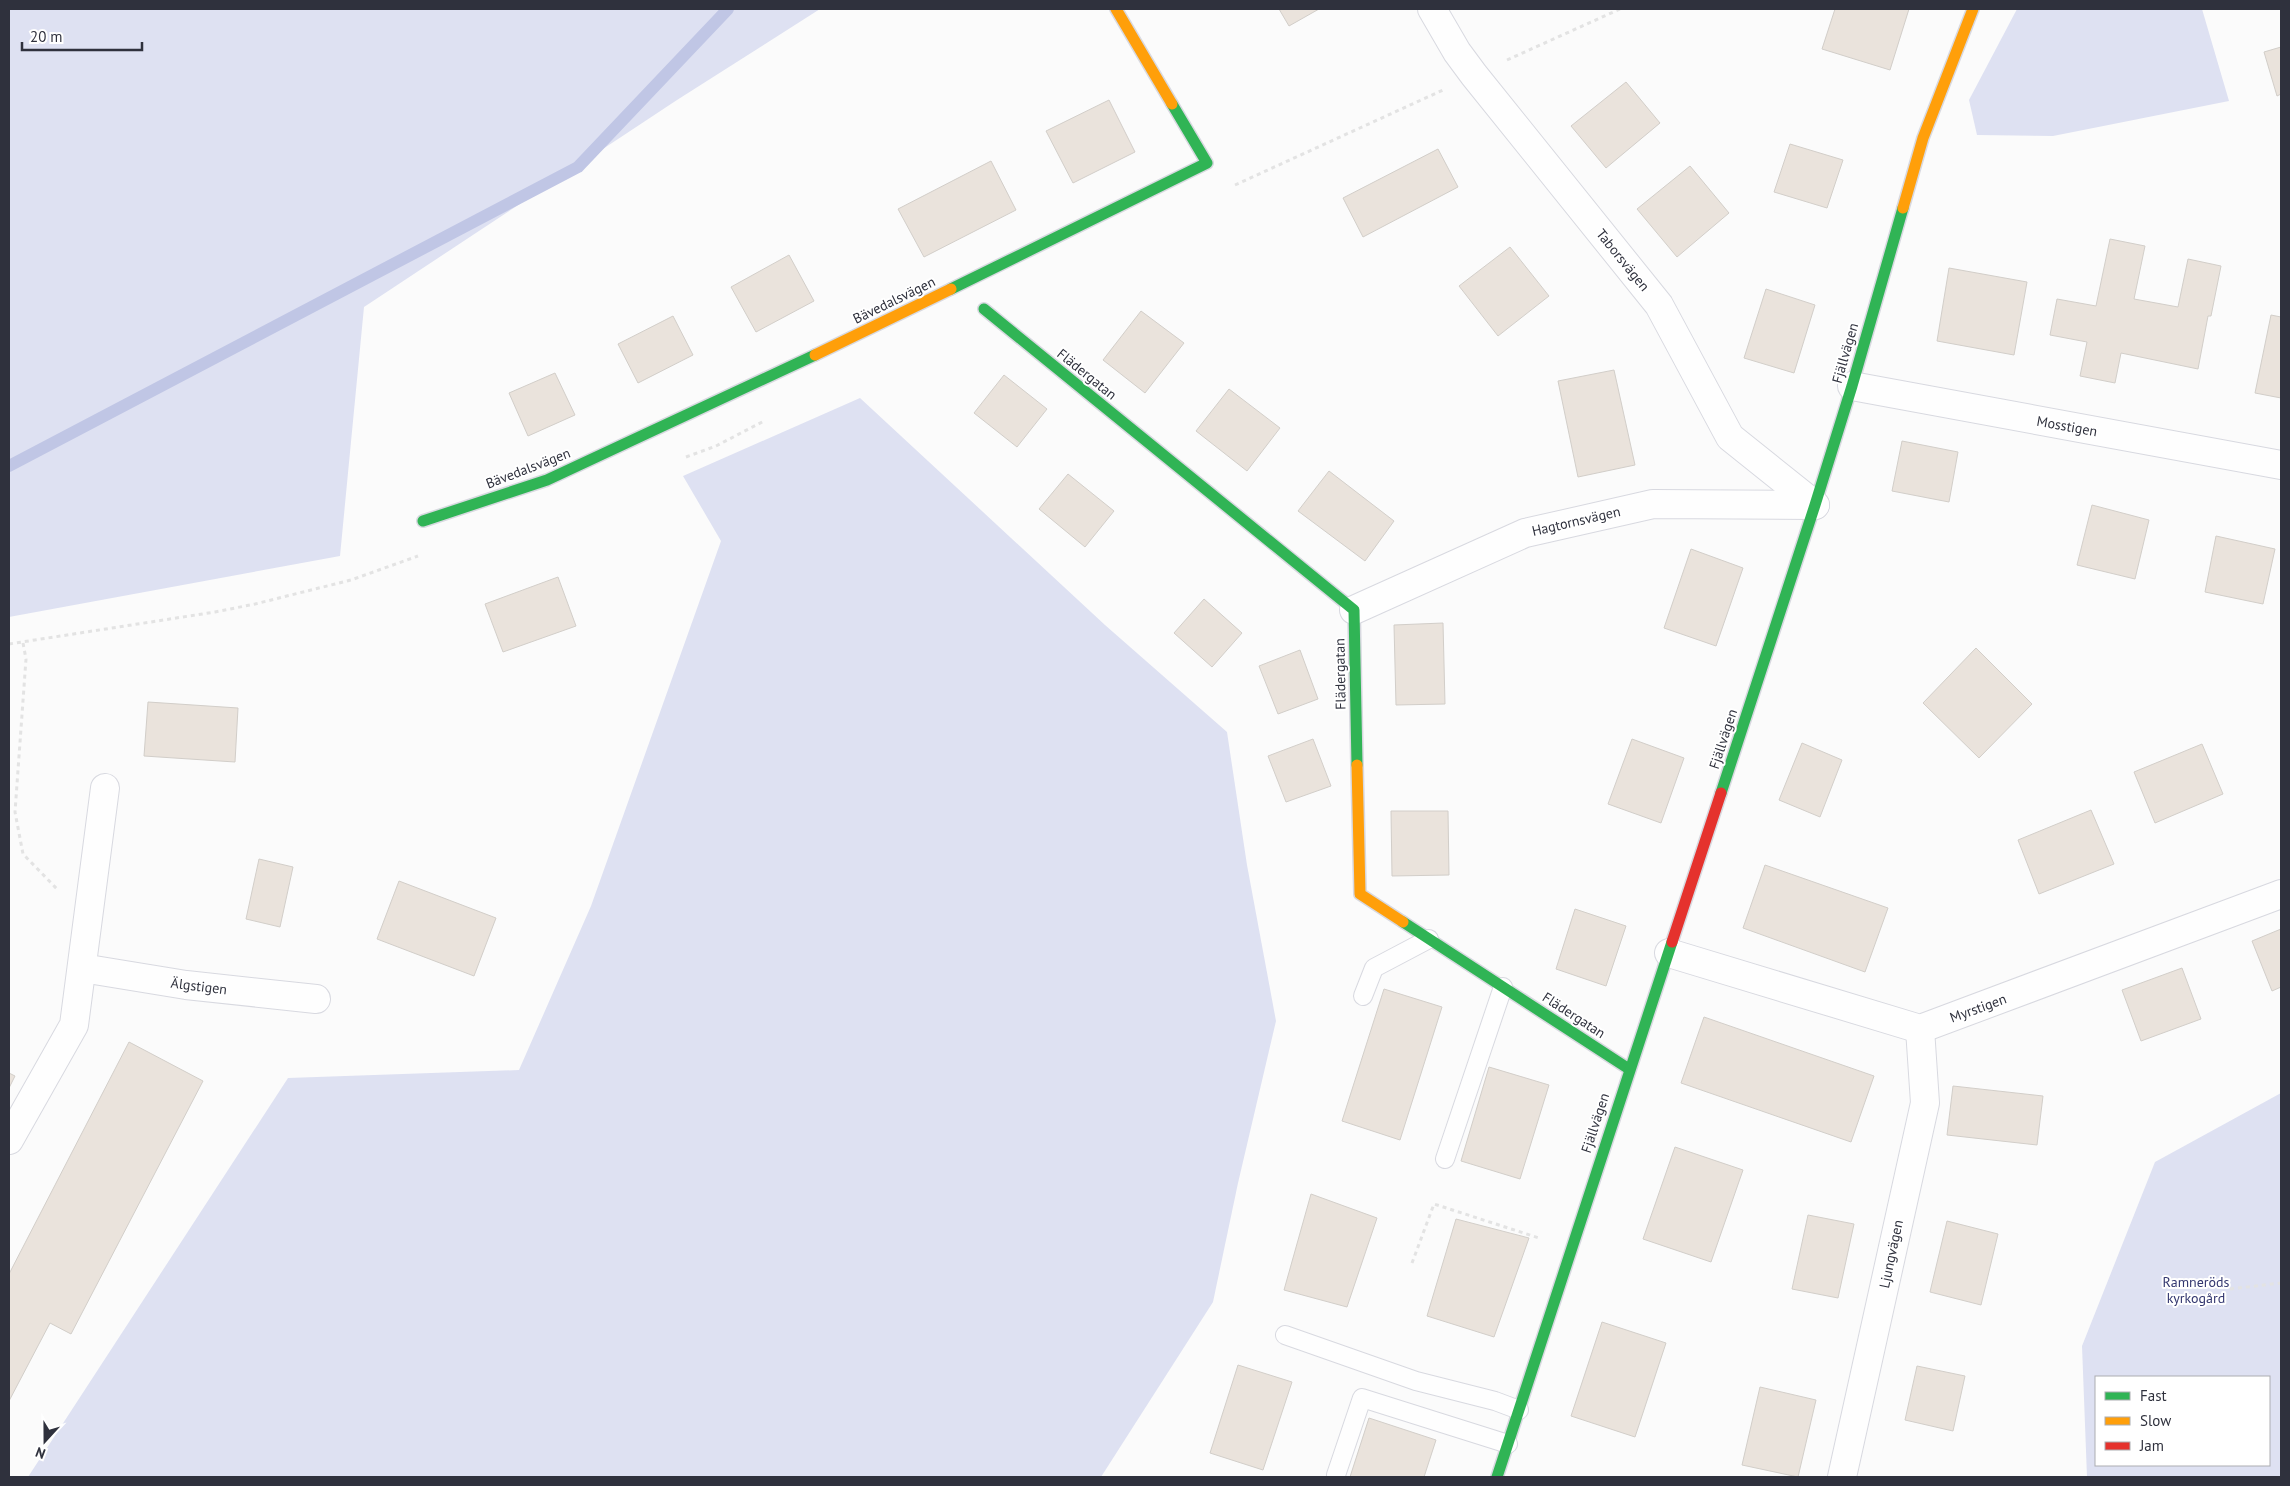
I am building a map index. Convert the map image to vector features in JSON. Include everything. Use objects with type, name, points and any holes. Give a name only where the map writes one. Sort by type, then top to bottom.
[{"type":"street","name":"Bävedalsvägen","points":[[423,521],[546,480],[791,368],[1207,163],[1115,9]]},
{"type":"street","name":"Taborsvägen","points":[[1432,9],[1457,52],[1659,304],[1730,437],[1815,505]]},
{"type":"street","name":"Fjällvägen","points":[[1497,1477],[1815,505],[1852,386],[1922,138],[1973,9]]},
{"type":"street","name":"Flädergatan","points":[[984,309],[1354,610],[1360,894],[1629,1069]]},
{"type":"street","name":"Mosstigen","points":[[1852,386],[2281,465]]},
{"type":"street","name":"Hagtornsvägen","points":[[1354,610],[1525,533],[1652,504],[1815,505]]},
{"type":"street","points":[[9,1140],[74,1025],[105,788]]},
{"type":"street","name":"Myrstigen","points":[[1920,1029],[2281,894]]},
{"type":"street","points":[[1669,953],[1920,1029]]},
{"type":"street","name":"Älgstigen","points":[[82,968],[186,985],[316,998]]},
{"type":"street","name":"Ljungvägen","points":[[1842,1477],[1924,1103],[1920,1029]]},
{"type":"lane","points":[[1363,996],[1374,968],[1430,939]]},
{"type":"lane","points":[[1445,1160],[1503,987]]},
{"type":"lane","points":[[1285,1335],[1416,1381],[1495,1401],[1519,1410]]},
{"type":"lane","points":[[1336,1475],[1362,1398],[1508,1444]]},
{"type":"path","points":[[23,643],[26,659],[15,812],[22,854],[66,897],[89,909]]},
{"type":"path","points":[[1412,1263],[1434,1204],[1547,1240]]},
{"type":"path","points":[[2230,1289],[2281,1283]]},
{"type":"green space","points":[[9,9],[820,9],[677,100],[364,307],[340,556],[9,617]]},
{"type":"green space","points":[[2017,9],[2202,9],[2229,101],[2053,136],[1977,135],[1969,100]]},
{"type":"green space","points":[[860,398],[1105,625],[1227,732],[1247,865],[1276,1021],[1238,1183],[1213,1302],[1101,1477],[28,1477],[288,1078],[519,1070],[591,906],[721,541],[683,476]]},
{"type":"green space","name":"Ramneröds kyrkogård","points":[[2281,1093],[2281,1477],[2087,1477],[2082,1346],[2155,1162]]},
{"type":"building","points":[[1279,9],[1319,9],[1289,26]]},
{"type":"building","points":[[1835,9],[1909,9],[1890,70],[1822,49]]},
{"type":"building","points":[[2281,47],[2281,94],[2277,96],[2264,52]]},
{"type":"building","points":[[1626,82],[1660,123],[1606,168],[1571,126]]},
{"type":"building","points":[[1109,100],[1135,152],[1073,183],[1046,131]]},
{"type":"building","points":[[1790,144],[1843,160],[1827,208],[1774,192]]},
{"type":"building","points":[[1438,149],[1458,187],[1363,237],[1343,198]]},
{"type":"building","points":[[991,161],[1016,210],[924,257],[898,209]]},
{"type":"building","points":[[1690,166],[1729,213],[1677,257],[1637,209]]},
{"type":"building","points":[[2110,239],[2145,246],[2134,299],[2178,307],[2188,259],[2221,266],[2211,316],[2208,316],[2198,369],[2121,353],[2115,383],[2080,376],[2087,342],[2050,335],[2057,299],[2096,306]]},
{"type":"building","points":[[1510,247],[1549,296],[1498,336],[1459,286]]},
{"type":"building","points":[[789,255],[814,301],[756,332],[731,287]]},
{"type":"building","points":[[1949,268],[2027,282],[2014,355],[1937,341]]},
{"type":"building","points":[[1766,289],[1815,305],[1794,373],[1744,358]]},
{"type":"building","points":[[1141,311],[1184,343],[1145,393],[1103,360]]},
{"type":"building","points":[[2271,315],[2281,317],[2281,398],[2255,393]]},
{"type":"building","points":[[673,316],[693,355],[638,383],[618,344]]},
{"type":"building","points":[[1614,370],[1635,465],[1578,477],[1558,381]]},
{"type":"building","points":[[555,373],[575,415],[528,436],[509,393]]},
{"type":"building","points":[[1004,375],[1047,409],[1017,447],[974,413]]},
{"type":"building","points":[[1229,389],[1280,428],[1247,471],[1196,431]]},
{"type":"building","points":[[1902,441],[1958,452],[1949,502],[1892,491]]},
{"type":"building","points":[[1329,471],[1394,521],[1365,561],[1298,511]]},
{"type":"building","points":[[1068,474],[1114,511],[1085,547],[1039,509]]},
{"type":"building","points":[[2092,505],[2149,520],[2135,579],[2077,565]]},
{"type":"building","points":[[2216,536],[2275,549],[2263,604],[2205,592]]},
{"type":"building","points":[[1691,549],[1743,568],[1716,646],[1664,628]]},
{"type":"building","points":[[558,577],[576,626],[503,652],[485,604]]},
{"type":"building","points":[[1204,599],[1242,633],[1212,667],[1174,633]]},
{"type":"building","points":[[1443,623],[1445,704],[1396,705],[1394,625]]},
{"type":"building","points":[[1976,648],[2032,704],[1979,758],[1923,703]]},
{"type":"building","points":[[1300,650],[1318,699],[1278,714],[1259,666]]},
{"type":"building","points":[[148,702],[238,708],[235,762],[144,756]]},
{"type":"building","points":[[1313,739],[1331,786],[1286,802],[1268,756]]},
{"type":"building","points":[[1632,739],[1684,758],[1661,823],[1608,804]]},
{"type":"building","points":[[1802,743],[1842,760],[1820,817],[1779,800]]},
{"type":"building","points":[[2202,744],[2223,794],[2155,823],[2134,772]]},
{"type":"building","points":[[2091,810],[2114,864],[2039,894],[2018,840]]},
{"type":"building","points":[[1391,811],[1448,811],[1449,875],[1392,876]]},
{"type":"building","points":[[259,859],[293,867],[280,927],[246,919]]},
{"type":"building","points":[[1765,865],[1888,908],[1865,972],[1743,928]]},
{"type":"building","points":[[399,881],[496,918],[474,976],[377,939]]},
{"type":"building","points":[[1575,909],[1626,926],[1606,986],[1556,969]]},
{"type":"building","points":[[2281,929],[2281,987],[2272,991],[2252,941]]},
{"type":"building","points":[[2182,968],[2201,1019],[2141,1041],[2122,990]]},
{"type":"building","points":[[1384,989],[1442,1007],[1400,1140],[1342,1121]]},
{"type":"building","points":[[1704,1017],[1874,1076],[1851,1142],[1681,1083]]},
{"type":"building","points":[[129,1042],[203,1081],[71,1334],[50,1323],[9,1401],[9,1274]]},
{"type":"building","points":[[1489,1067],[1549,1085],[1520,1179],[1461,1161]]},
{"type":"building","points":[[9,1073],[15,1076],[9,1088]]},
{"type":"building","points":[[1953,1086],[2043,1096],[2037,1145],[1947,1135]]},
{"type":"building","points":[[1675,1147],[1743,1170],[1711,1262],[1643,1239]]},
{"type":"building","points":[[1311,1194],[1377,1218],[1347,1307],[1284,1290]]},
{"type":"building","points":[[1808,1215],[1854,1224],[1838,1298],[1792,1289]]},
{"type":"building","points":[[1456,1219],[1529,1238],[1494,1337],[1427,1316]]},
{"type":"building","points":[[1947,1221],[1998,1234],[1981,1305],[1930,1292]]},
{"type":"building","points":[[1602,1322],[1666,1343],[1635,1437],[1571,1416]]},
{"type":"building","points":[[1238,1365],[1292,1382],[1263,1470],[1210,1453]]},
{"type":"building","points":[[1917,1366],[1965,1376],[1953,1431],[1905,1420]]},
{"type":"building","points":[[1760,1387],[1816,1400],[1798,1477],[1742,1465]]},
{"type":"building","points":[[1369,1418],[1436,1440],[1424,1477],[1350,1477]]},
{"type":"waterway","points":[[9,466],[578,167],[728,9]]},
{"type":"traffic: fast","points":[[951,289],[1207,163],[1172,104]]},
{"type":"traffic: fast","points":[[1721,793],[1815,505],[1852,386],[1903,208]]},
{"type":"traffic: fast","points":[[984,309],[1354,610],[1357,765]]},
{"type":"traffic: fast","points":[[423,521],[547,480],[815,355]]},
{"type":"traffic: fast","points":[[1403,922],[1629,1069]]},
{"type":"traffic: fast","points":[[1497,1477],[1672,942]]},
{"type":"traffic: slow","points":[[1116,9],[1172,104]]},
{"type":"traffic: slow","points":[[1903,208],[1923,138],[1973,9]]},
{"type":"traffic: slow","points":[[815,355],[951,289]]},
{"type":"traffic: slow","points":[[1357,765],[1360,894],[1403,922]]},
{"type":"traffic: jam","points":[[1672,942],[1721,793]]}]
